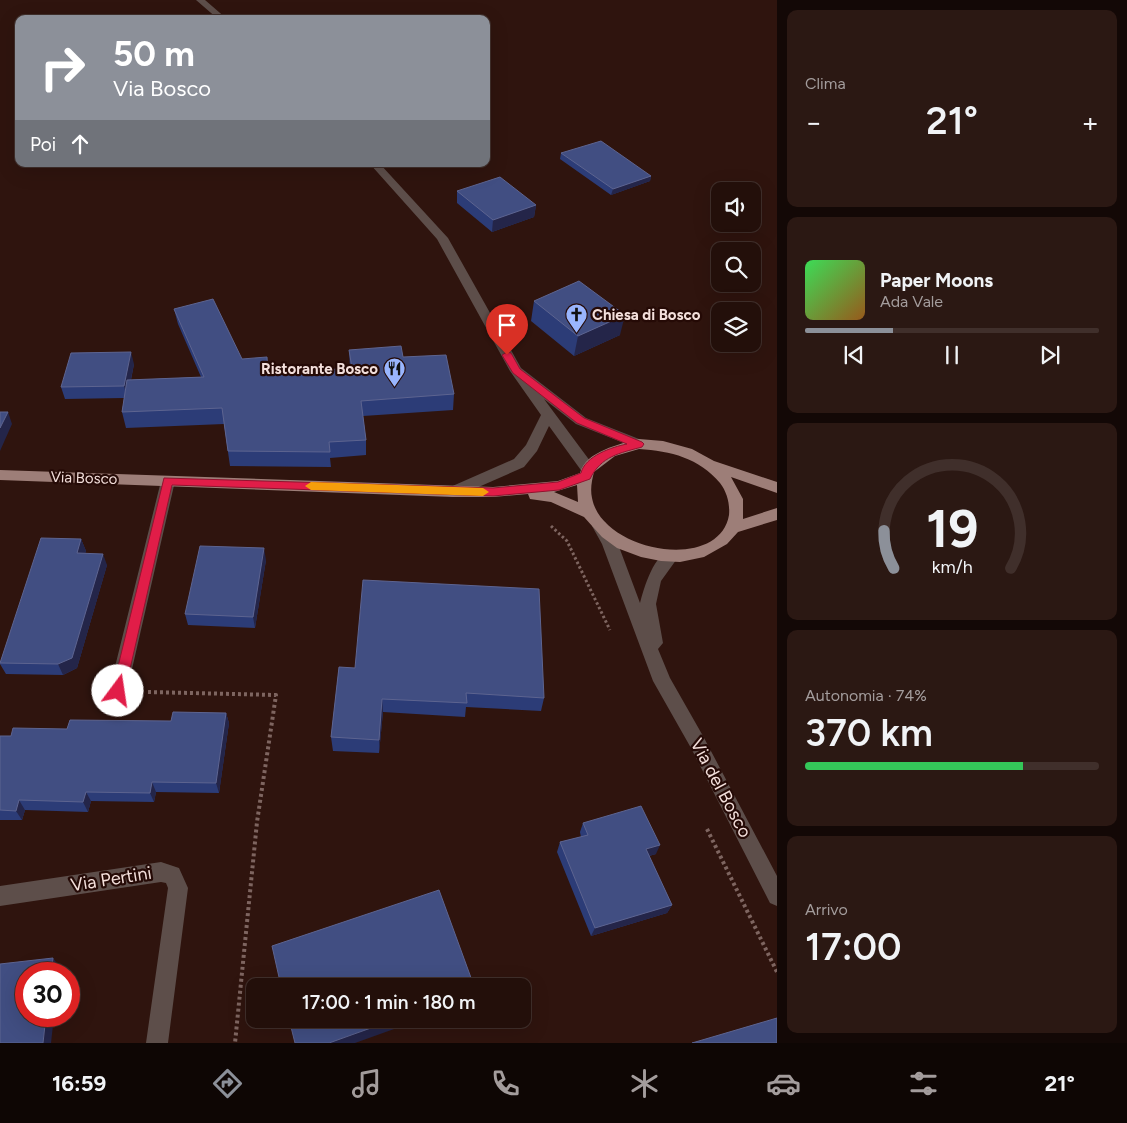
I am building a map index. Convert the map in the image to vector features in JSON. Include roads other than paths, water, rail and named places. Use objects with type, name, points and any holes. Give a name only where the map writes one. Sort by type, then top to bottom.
[{"type":"main road","points":[[709,464],[726,480],[736,500],[737,514],[734,527],[724,539],[710,548],[692,554],[671,556],[631,547],[614,538],[596,521],[585,502],[584,489],[587,473],[610,452],[639,444],[663,445],[687,452],[709,464],[777,488]]},
{"type":"main road","name":"Via Bosco","points":[[493,492],[559,486],[587,473]]},
{"type":"main road","name":"Via Bosco","points":[[0,475],[493,492],[553,497],[589,513],[596,521]]},
{"type":"main road","points":[[734,527],[777,514]]},
{"type":"street","points":[[200,0],[217,15]]},
{"type":"street","points":[[378,167],[442,238],[516,371],[587,473]]},
{"type":"street","points":[[516,371],[581,421],[639,444]]},
{"type":"street","points":[[453,492],[519,462],[532,448],[547,416]]},
{"type":"street","points":[[118,691],[168,481]]},
{"type":"street","name":"Via del Bosco","points":[[596,521],[610,544],[662,681],[698,742],[777,896]]},
{"type":"street","name":"Via del Bosco","points":[[662,681],[648,604],[654,579],[671,556]]},
{"type":"street","name":"Via Pertini","points":[[0,896],[160,872],[172,876],[178,888],[157,1043]]},
{"type":"place","name":"Chiesa di Bosco","points":[[576,334]]},
{"type":"place","name":"Ristorante Bosco","points":[[394,388]]}]
